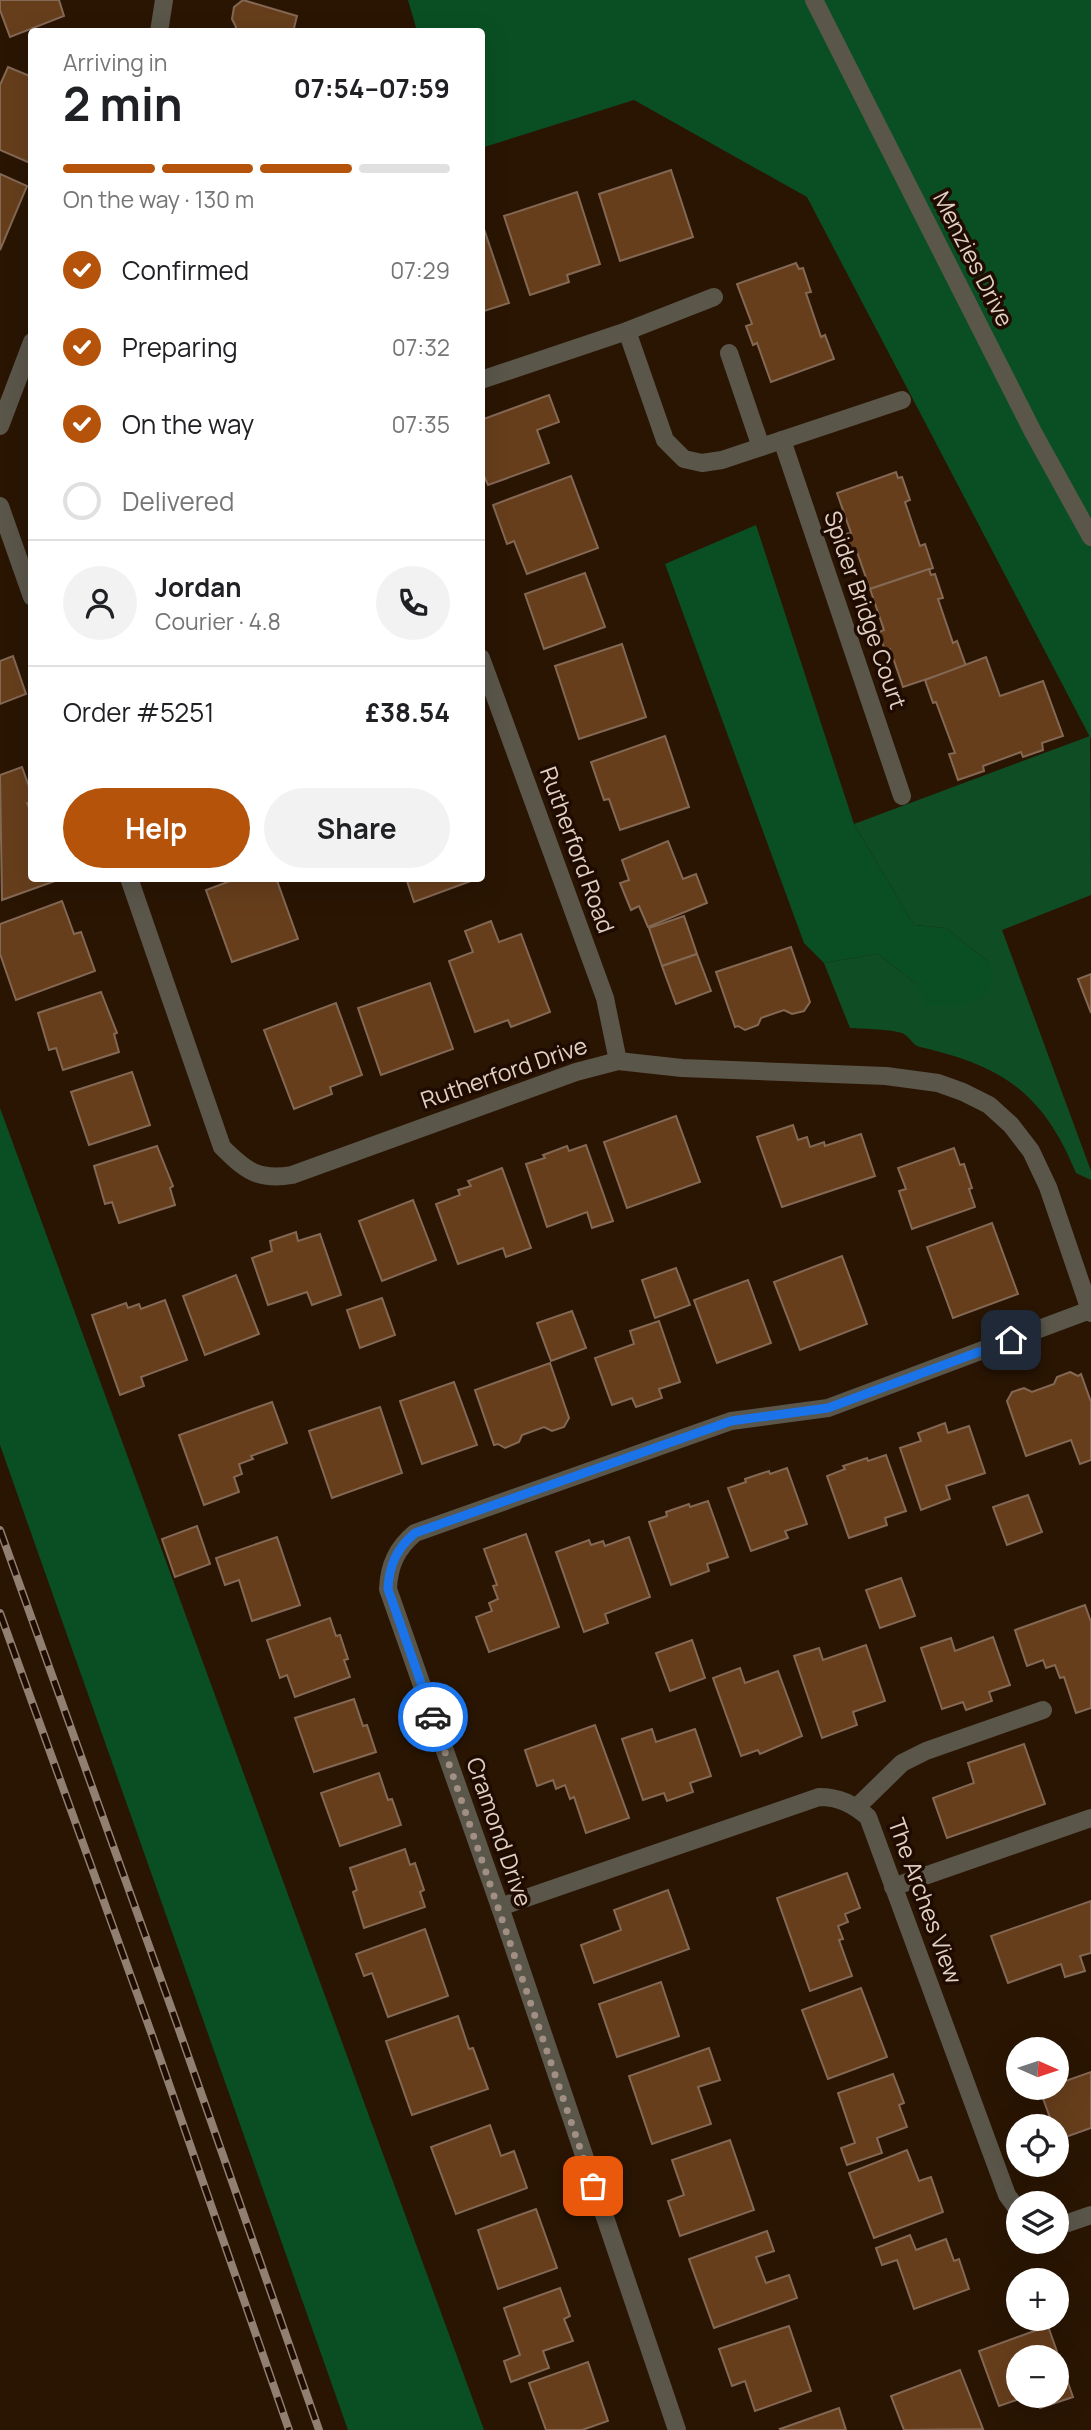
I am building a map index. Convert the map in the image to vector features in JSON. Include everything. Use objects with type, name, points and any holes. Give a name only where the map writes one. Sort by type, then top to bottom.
[{"type":"street","points":[[160,28],[164,0]]},
{"type":"street","name":"Menzies Drive","points":[[814,0],[1032,432],[1091,537]]},
{"type":"street","points":[[485,379],[627,331],[714,297]]},
{"type":"street","points":[[627,331],[665,440],[684,459],[702,463],[722,460],[902,400]]},
{"type":"street","points":[[0,426],[28,352]]},
{"type":"street","points":[[729,354],[761,447]]},
{"type":"street","name":"Spider Bridge Court","points":[[782,440],[902,796]]},
{"type":"street","points":[[0,506],[28,586]]},
{"type":"street","name":"Rutherford Road","points":[[485,669],[605,998],[618,1061]]},
{"type":"street","name":"Rutherford Drive","points":[[130,882],[222,1147],[240,1165],[258,1175],[274,1178],[292,1175],[576,1072],[618,1061],[682,1068],[886,1076],[939,1083],[989,1105],[1011,1125],[1031,1150],[1048,1187],[1090,1311]]},
{"type":"street","name":"Cramond Drive","points":[[677,2430],[500,1908],[388,1589],[389,1572],[402,1544],[415,1533],[731,1421],[828,1408],[1090,1311]]},
{"type":"street","points":[[857,1807],[902,1763],[926,1751],[1043,1710]]},
{"type":"street","name":"The Arches View","points":[[500,1908],[819,1797],[833,1797],[857,1807],[868,1817],[1006,2192]]},
{"type":"street","points":[[893,1887],[1091,1818]]},
{"type":"street","points":[[1069,2223],[1091,2215]]},
{"type":"green space","points":[[408,0],[1091,0],[1091,739],[807,197],[634,100],[485,147],[485,28],[416,28]]},
{"type":"green space","points":[[756,525],[854,824],[914,925],[946,928],[989,962],[992,976],[989,988],[975,1000],[956,1005],[927,1006],[917,985],[878,954],[824,963],[804,943],[665,564]]},
{"type":"green space","points":[[1090,736],[1091,895],[1002,930],[1091,1171],[1091,1180],[1076,1173],[1063,1145],[1034,1103],[1017,1087],[997,1074],[975,1063],[917,1046],[899,1032],[850,1028],[824,963],[878,954],[917,985],[989,962],[946,928],[914,925],[854,824]]},
{"type":"green space","points":[[0,1108],[484,2430],[348,2430],[0,1445]]},
{"type":"building","points":[[0,0],[59,0],[64,16],[10,37],[0,10]]},
{"type":"building","points":[[243,0],[297,16],[294,28],[236,28],[232,19],[234,7]]},
{"type":"building","points":[[8,67],[28,75],[28,162],[0,150],[0,85]]},
{"type":"building","points":[[671,170],[693,237],[620,261],[599,194]]},
{"type":"building","points":[[0,174],[27,186],[0,250]]},
{"type":"building","points":[[577,192],[600,264],[567,275],[569,282],[530,295],[504,216]]},
{"type":"building","points":[[485,232],[509,303],[485,311]]},
{"type":"building","points":[[796,263],[799,269],[803,268],[811,292],[806,293],[821,337],[825,335],[834,359],[771,382],[757,343],[753,345],[746,326],[752,324],[737,284]]},
{"type":"building","points":[[549,395],[559,422],[537,430],[549,463],[488,485],[485,478],[485,419]]},
{"type":"building","points":[[896,472],[898,478],[902,477],[910,500],[905,502],[920,546],[925,544],[933,568],[870,589],[857,552],[853,554],[845,534],[851,533],[837,493]]},
{"type":"building","points":[[571,476],[598,548],[527,574],[514,541],[507,544],[493,505]]},
{"type":"building","points":[[929,569],[931,575],[935,574],[943,598],[938,599],[953,643],[957,641],[966,666],[903,687],[890,649],[885,651],[879,632],[884,630],[870,589]]},
{"type":"building","points":[[585,573],[605,627],[544,649],[525,594]]},
{"type":"building","points":[[622,644],[646,717],[579,739],[555,666]]},
{"type":"building","points":[[13,656],[26,694],[0,704],[0,661]]},
{"type":"building","points":[[986,657],[1000,696],[1043,681],[1063,736],[1042,743],[1043,750],[1023,757],[1021,752],[983,766],[984,771],[958,780],[949,754],[955,753],[925,680]]},
{"type":"building","points":[[665,736],[689,807],[620,830],[609,799],[604,800],[591,762]]},
{"type":"building","points":[[22,767],[28,784],[28,882],[52,882],[2,900],[0,775]]},
{"type":"building","points":[[668,841],[683,879],[696,874],[707,903],[648,927],[639,906],[631,910],[620,883],[629,880],[622,860]]},
{"type":"building","points":[[227,882],[277,882],[298,939],[232,962],[206,890]]},
{"type":"building","points":[[407,882],[468,882],[414,902]]},
{"type":"building","points":[[62,901],[74,934],[81,932],[95,971],[16,1000],[0,954],[0,924]]},
{"type":"building","points":[[684,916],[697,954],[662,966],[649,928]]},
{"type":"building","points":[[491,921],[499,942],[521,934],[550,1012],[511,1027],[508,1020],[475,1032],[449,961],[473,952],[465,931]]},
{"type":"building","points":[[791,947],[810,1002],[804,1011],[792,1014],[784,1010],[761,1018],[758,1025],[745,1030],[735,1027],[716,972]]},
{"type":"building","points":[[697,954],[711,991],[676,1004],[662,966]]},
{"type":"building","points":[[1091,974],[1091,1013],[1078,979]]},
{"type":"building","points":[[430,983],[453,1049],[381,1075],[358,1008]]},
{"type":"building","points":[[101,992],[117,1033],[114,1034],[119,1052],[63,1070],[56,1048],[49,1050],[38,1013]]},
{"type":"building","points":[[336,1003],[362,1075],[330,1087],[332,1094],[294,1109],[264,1030]]},
{"type":"building","points":[[132,1072],[150,1125],[89,1145],[71,1092]]},
{"type":"building","points":[[676,1116],[700,1182],[627,1208],[604,1142]]},
{"type":"building","points":[[793,1125],[798,1140],[807,1137],[810,1147],[824,1142],[825,1146],[861,1134],[875,1176],[782,1207],[757,1137]]},
{"type":"building","points":[[586,1145],[613,1221],[592,1228],[587,1212],[547,1227],[526,1164],[545,1158],[543,1155],[567,1146],[569,1151]]},
{"type":"building","points":[[157,1146],[173,1186],[170,1188],[175,1205],[119,1223],[112,1202],[105,1204],[94,1166]]},
{"type":"building","points":[[954,1148],[960,1165],[964,1164],[975,1207],[912,1229],[899,1191],[906,1189],[898,1168]]},
{"type":"building","points":[[502,1168],[531,1248],[506,1257],[503,1248],[458,1264],[436,1204],[460,1195],[458,1190],[471,1186],[468,1181]]},
{"type":"building","points":[[413,1200],[436,1260],[382,1281],[359,1221]]},
{"type":"building","points":[[992,1223],[1018,1294],[953,1318],[927,1247]]},
{"type":"building","points":[[296,1232],[298,1241],[320,1234],[341,1295],[312,1305],[307,1292],[268,1305],[252,1258],[272,1251],[270,1241]]},
{"type":"building","points":[[842,1256],[867,1324],[800,1350],[774,1282]]},
{"type":"building","points":[[676,1268],[690,1305],[655,1318],[642,1280]]},
{"type":"building","points":[[236,1275],[259,1334],[205,1355],[183,1296]]},
{"type":"building","points":[[748,1280],[771,1343],[717,1363],[694,1300]]},
{"type":"building","points":[[382,1298],[395,1335],[360,1348],[347,1310]]},
{"type":"building","points":[[165,1300],[187,1360],[141,1377],[144,1386],[120,1395],[92,1315],[126,1303],[128,1308],[139,1304],[141,1309]]},
{"type":"building","points":[[572,1311],[586,1348],[551,1361],[537,1323]]},
{"type":"building","points":[[659,1321],[680,1382],[659,1389],[662,1398],[636,1407],[632,1398],[612,1405],[595,1358],[634,1344],[630,1331]]},
{"type":"building","points":[[550,1363],[569,1418],[564,1427],[552,1431],[544,1427],[522,1435],[519,1442],[505,1448],[494,1445],[475,1390]]},
{"type":"building","points":[[1070,1372],[1078,1376],[1081,1374],[1091,1402],[1091,1460],[1080,1464],[1071,1440],[1026,1456],[1007,1401],[1012,1392],[1024,1388],[1032,1392],[1054,1384],[1057,1377]]},
{"type":"building","points":[[454,1382],[477,1445],[422,1464],[400,1401]]},
{"type":"building","points":[[272,1402],[287,1443],[251,1456],[253,1459],[239,1464],[242,1474],[234,1477],[239,1492],[204,1505],[179,1435]]},
{"type":"building","points":[[380,1407],[402,1473],[332,1498],[309,1431]]},
{"type":"building","points":[[945,1423],[948,1433],[969,1426],[985,1473],[946,1486],[950,1499],[921,1510],[900,1448],[921,1441],[918,1433]]},
{"type":"building","points":[[886,1455],[906,1511],[885,1518],[887,1525],[849,1538],[827,1476],[845,1469],[843,1466]]},
{"type":"building","points":[[787,1468],[807,1524],[785,1531],[788,1538],[751,1551],[728,1488],[746,1482],[745,1479]]},
{"type":"building","points":[[1028,1495],[1042,1532],[1007,1545],[993,1507]]},
{"type":"building","points":[[708,1501],[728,1557],[707,1564],[709,1571],[671,1585],[649,1522],[667,1516],[666,1512]]},
{"type":"building","points":[[197,1526],[210,1564],[175,1577],[162,1539]]},
{"type":"building","points":[[526,1534],[559,1627],[489,1652],[476,1617],[492,1611],[489,1603],[498,1599],[493,1586],[497,1585],[484,1549]]},
{"type":"building","points":[[277,1537],[300,1605],[252,1621],[239,1580],[225,1585],[216,1558]]},
{"type":"building","points":[[629,1537],[650,1597],[605,1614],[608,1623],[584,1632],[556,1552],[589,1540],[591,1545],[603,1541],[605,1546]]},
{"type":"building","points":[[901,1578],[915,1616],[880,1628],[866,1590]]},
{"type":"building","points":[[1085,1605],[1091,1622],[1091,1708],[1076,1713],[1064,1677],[1060,1678],[1055,1665],[1046,1668],[1043,1660],[1027,1666],[1015,1630]]},
{"type":"building","points":[[330,1618],[336,1636],[340,1635],[348,1659],[344,1660],[350,1677],[295,1697],[287,1675],[280,1678],[267,1640]]},
{"type":"building","points":[[993,1637],[1010,1685],[989,1692],[992,1701],[966,1710],[963,1702],[942,1709],[921,1648],[951,1638],[955,1651]]},
{"type":"building","points":[[692,1640],[705,1678],[670,1691],[656,1653]]},
{"type":"building","points":[[866,1645],[885,1701],[853,1712],[857,1725],[822,1738],[794,1656],[819,1648],[823,1660]]},
{"type":"building","points":[[740,1668],[745,1683],[778,1671],[802,1736],[760,1754],[758,1750],[741,1756],[713,1678]]},
{"type":"building","points":[[354,1699],[376,1752],[314,1772],[295,1718]]},
{"type":"building","points":[[595,1725],[629,1818],[586,1833],[574,1797],[570,1799],[565,1785],[556,1789],[553,1780],[537,1786],[525,1750]]},
{"type":"building","points":[[652,1729],[656,1742],[695,1729],[711,1776],[690,1783],[693,1792],[667,1801],[664,1793],[643,1800],[622,1739]]},
{"type":"building","points":[[1024,1744],[1045,1804],[947,1838],[933,1798],[974,1783],[968,1763]]},
{"type":"building","points":[[379,1773],[388,1800],[392,1799],[401,1825],[340,1846],[321,1793]]},
{"type":"building","points":[[405,1849],[410,1865],[415,1863],[424,1890],[420,1892],[425,1907],[364,1928],[353,1892],[357,1890],[350,1868]]},
{"type":"building","points":[[847,1873],[860,1908],[845,1914],[848,1922],[838,1926],[843,1939],[839,1940],[852,1976],[810,1991],[777,1898]]},
{"type":"building","points":[[668,1890],[689,1949],[594,1983],[581,1945],[621,1930],[614,1910]]},
{"type":"building","points":[[1091,1901],[1091,1953],[1080,1956],[1085,1971],[1065,1977],[1061,1964],[1008,1983],[991,1936]]},
{"type":"building","points":[[425,1929],[448,1996],[388,2017],[372,1973],[364,1976],[356,1954]]},
{"type":"building","points":[[661,1982],[679,2036],[617,2057],[599,2004]]},
{"type":"building","points":[[861,1988],[887,2057],[828,2079],[802,2010]]},
{"type":"building","points":[[458,2016],[469,2049],[473,2048],[488,2089],[412,2115],[386,2041]]},
{"type":"building","points":[[709,2048],[720,2080],[698,2087],[711,2124],[652,2144],[629,2076]]},
{"type":"building","points":[[1091,2072],[1091,2128],[1069,2136],[1069,2114],[1049,2114],[1044,2100],[1069,2100],[1069,2080]]},
{"type":"building","points":[[893,2074],[904,2103],[899,2105],[907,2127],[877,2138],[882,2153],[847,2165],[841,2148],[855,2143],[838,2093]]},
{"type":"building","points":[[490,2125],[501,2156],[514,2151],[527,2188],[456,2214],[431,2147]]},
{"type":"building","points":[[730,2140],[754,2210],[680,2236],[668,2201],[684,2195],[672,2160]]},
{"type":"building","points":[[907,2150],[919,2181],[931,2177],[943,2212],[874,2238],[849,2173]]},
{"type":"building","points":[[536,2209],[557,2268],[498,2289],[478,2230]]},
{"type":"building","points":[[767,2231],[774,2251],[756,2257],[766,2283],[789,2275],[797,2298],[714,2328],[689,2259]]},
{"type":"building","points":[[910,2235],[916,2250],[946,2239],[954,2261],[959,2259],[969,2289],[914,2309],[897,2260],[882,2265],[876,2248]]},
{"type":"building","points":[[560,2288],[570,2316],[564,2319],[573,2341],[543,2351],[549,2368],[511,2382],[504,2361],[520,2355],[504,2308]]},
{"type":"building","points":[[789,2326],[811,2391],[755,2411],[745,2381],[732,2386],[719,2349]]},
{"type":"building","points":[[1034,2331],[1050,2331],[1055,2345],[1006,2345],[1006,2404],[999,2406],[979,2351]]},
{"type":"building","points":[[588,2362],[608,2421],[582,2430],[546,2430],[529,2383]]},
{"type":"building","points":[[960,2370],[983,2429],[904,2430],[891,2396]]},
{"type":"building","points":[[839,2408],[846,2430],[780,2429]]},
{"type":"railway","points":[[0,1530],[319,2430]]},
{"type":"railway","points":[[0,1613],[152,2035],[289,2430]]},
{"type":"way so far","points":[[433,1717],[593,2186]]},
{"type":"route","points":[[433,1717],[388,1589],[389,1572],[394,1558],[402,1544],[415,1533],[731,1421],[828,1408],[1011,1340]]}]
